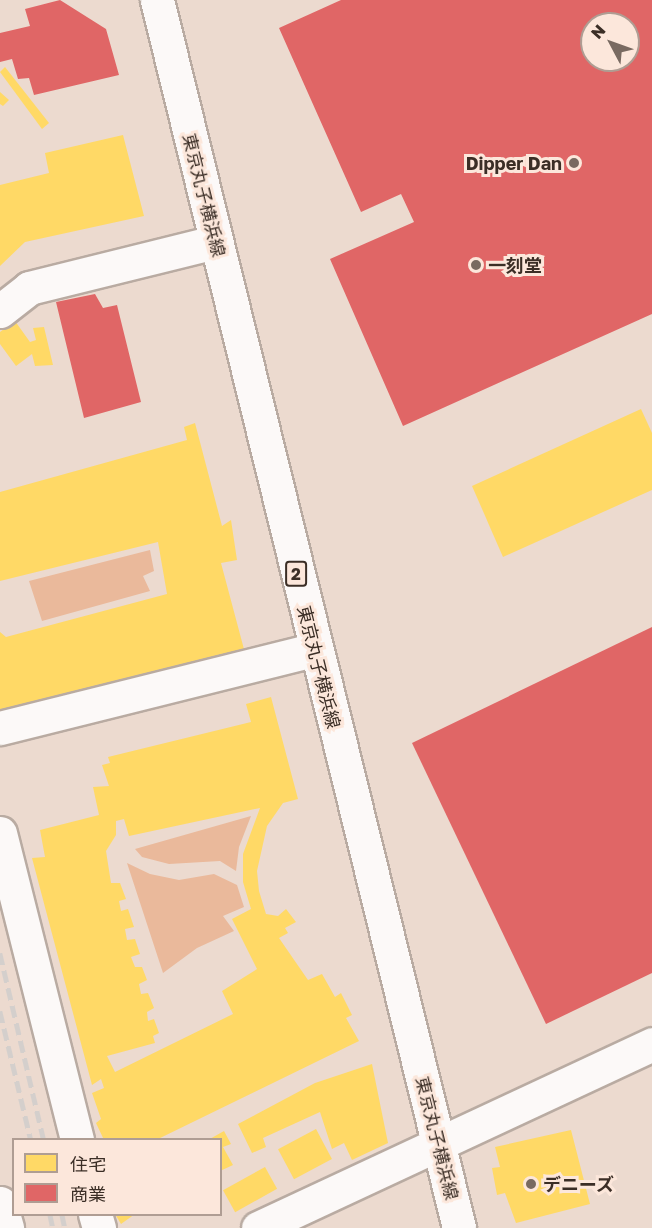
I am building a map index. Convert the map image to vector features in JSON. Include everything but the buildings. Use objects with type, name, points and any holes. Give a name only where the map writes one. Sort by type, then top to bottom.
[{"type":"street","name":"東京丸子横浜線","points":[[157,0],[314,650],[459,1228]]},
{"type":"street","points":[[0,311],[29,288],[215,242]]},
{"type":"street","points":[[0,728],[314,650]]},
{"type":"street","points":[[0,833],[76,1138]]},
{"type":"street","points":[[258,1228],[439,1147],[652,1044]]},
{"type":"street","points":[[0,1203],[7,1228]]},
{"type":"shaded area","points":[[150,550],[154,571],[143,576],[150,591],[42,621],[29,581]]},
{"type":"shaded area","points":[[251,816],[239,847],[236,871],[220,861],[169,864],[142,857],[135,849]]},
{"type":"shaded area","points":[[127,863],[150,874],[179,880],[214,874],[237,885],[244,907],[223,916],[234,931],[197,948],[163,973]]},
{"type":"railway","points":[[0,953],[44,1138]]},
{"type":"railway","points":[[0,1011],[31,1138]]},
{"type":"railway","points":[[50,1216],[53,1228]]},
{"type":"railway","points":[[62,1216],[65,1228]]},
{"type":"place","name":"Dipper Dan","points":[[574,163]]},
{"type":"place","name":"一刻堂","points":[[476,265]]},
{"type":"place","name":"デニーズ","points":[[531,1184]]}]
